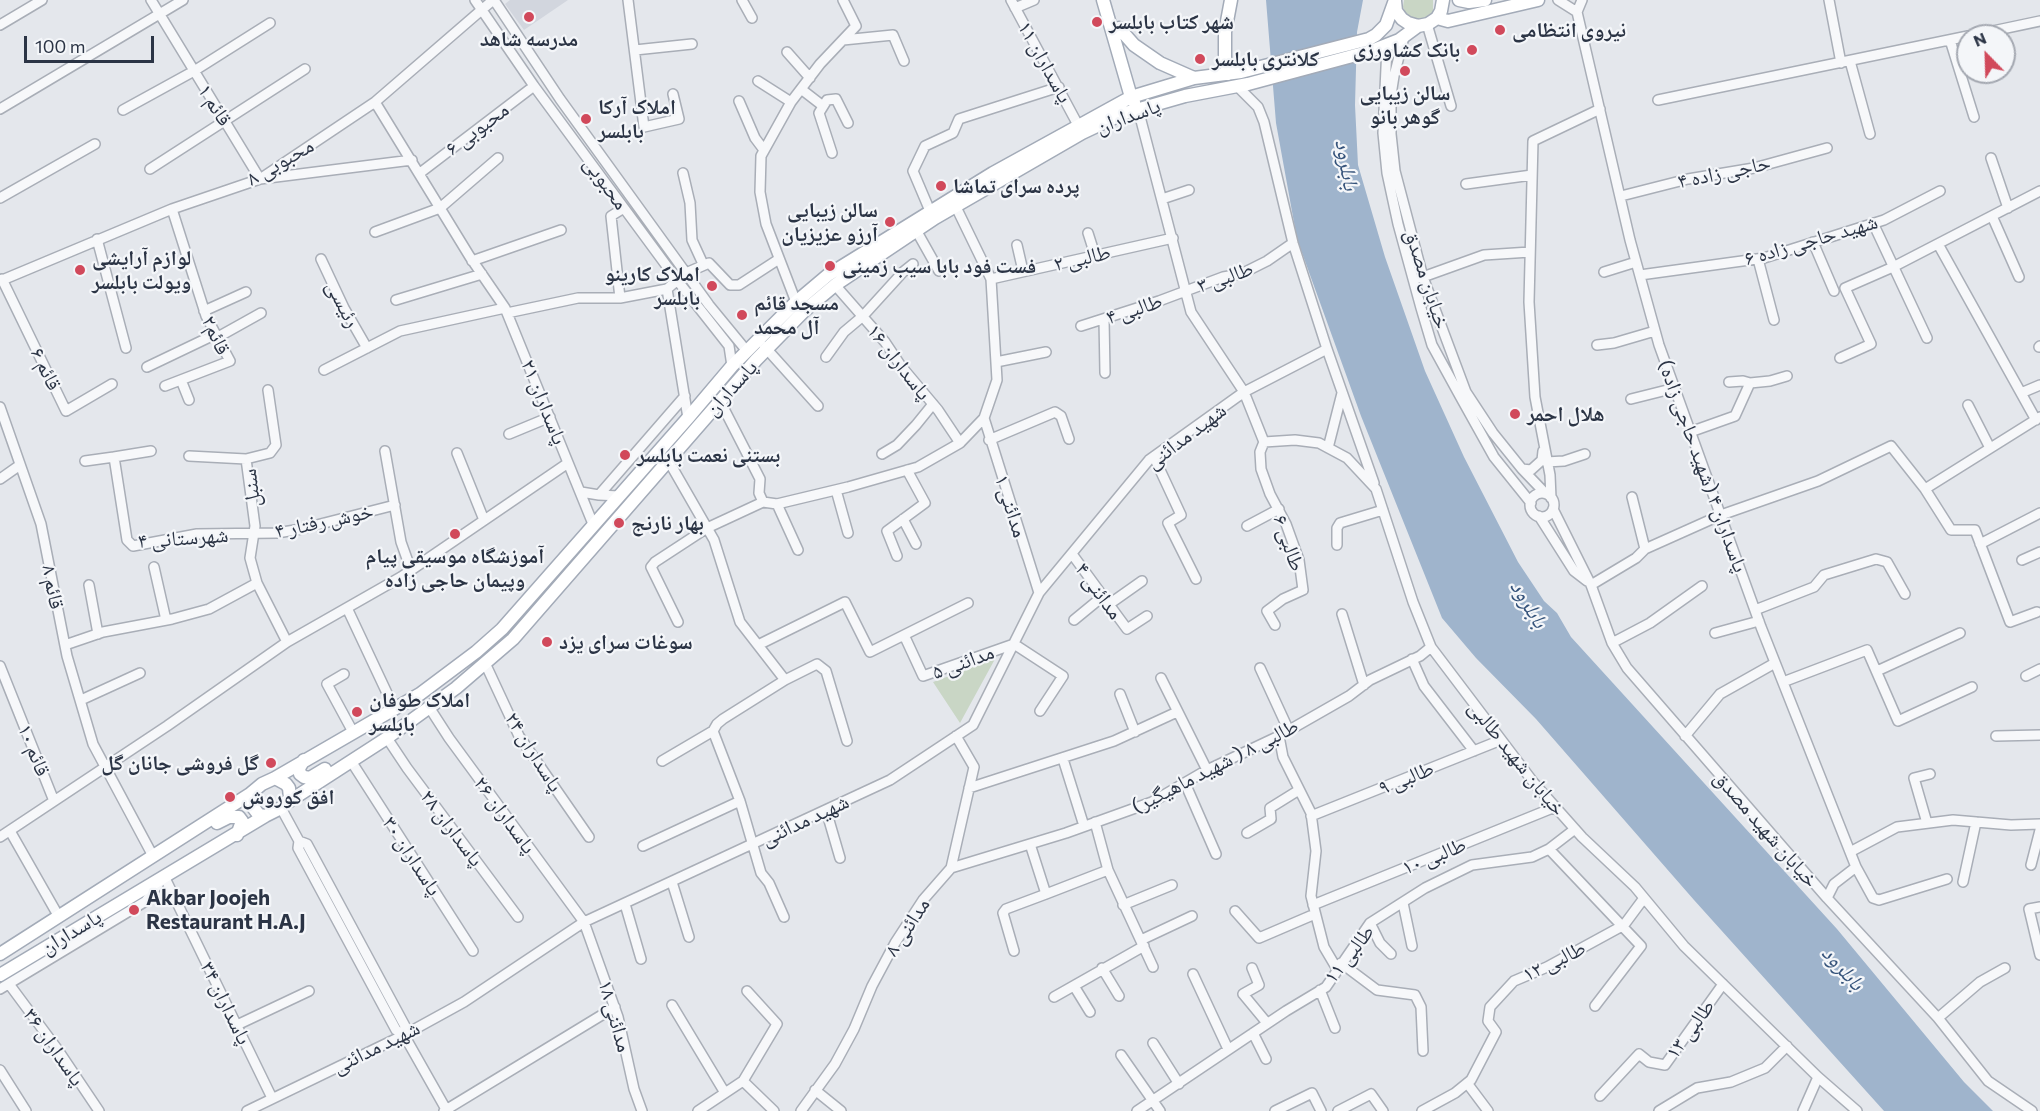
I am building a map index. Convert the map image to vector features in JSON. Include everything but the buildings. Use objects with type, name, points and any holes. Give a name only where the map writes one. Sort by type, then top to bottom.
[{"type":"main road","points":[[1103,0],[1138,109]]},
{"type":"main road","points":[[1111,0],[1134,96]]},
{"type":"main road","points":[[1231,0],[1225,32],[1226,57],[1235,73]]},
{"type":"main road","points":[[1395,0],[1386,25],[1370,45],[1387,46],[1404,37],[1441,11],[1443,0]]},
{"type":"main road","points":[[1395,0],[1396,10],[1408,23],[1448,21],[1538,0]]},
{"type":"main road","points":[[1459,0],[1469,2],[1485,0]]},
{"type":"main road","points":[[1119,28],[1134,45],[1160,63],[1194,78]]},
{"type":"main road","name":"پاسداران","points":[[275,778],[420,694],[477,652],[502,629],[746,350],[828,275],[930,211],[1078,125],[1134,96],[1194,78],[1235,73],[1370,45]]},
{"type":"main road","name":"پاسداران","points":[[284,805],[383,741],[513,639],[756,360],[804,311],[835,285],[916,230],[1082,133],[1122,114],[1185,96],[1242,85],[1370,45]]},
{"type":"main road","points":[[746,350],[756,360]]},
{"type":"main road","points":[[304,760],[299,768],[300,774],[310,778],[357,750],[383,741]]},
{"type":"main road","points":[[275,778],[289,788],[290,798],[284,805],[265,816],[259,815],[250,795],[262,784],[275,778]]},
{"type":"main road","name":"پاسداران","points":[[0,954],[250,795]]},
{"type":"main road","points":[[170,845],[235,816],[242,821],[237,835]]},
{"type":"main road","name":"پاسداران","points":[[0,975],[164,876],[237,835],[265,816]]},
{"type":"street","points":[[0,25],[42,0]]},
{"type":"street","name":"قائم ۱","points":[[151,0],[260,179]]},
{"type":"street","points":[[0,109],[183,0]]},
{"type":"street","name":"محبوبی","points":[[475,0],[534,86],[677,280],[729,346],[732,366]]},
{"type":"street","name":"محبوبی","points":[[494,0],[544,77],[709,305],[746,350]]},
{"type":"street","name":"محبوبی ۸","points":[[1,280],[172,209],[260,179],[375,102],[494,0]]},
{"type":"street","points":[[628,0],[644,127],[679,118],[673,94]]},
{"type":"street","points":[[742,0],[752,18]]},
{"type":"street","points":[[796,302],[766,224],[760,192],[761,156],[791,102],[856,26],[843,0]]},
{"type":"street","points":[[1013,4],[1034,0]]},
{"type":"street","points":[[1558,0],[1577,12],[1582,0]]},
{"type":"street","points":[[1829,0],[1846,62],[1870,134]]},
{"type":"street","name":"پاسداران ۱۱","points":[[1013,4],[1078,125]]},
{"type":"street","name":"پاسداران ۴ (شهید حاجی زاده)","points":[[1577,12],[1636,262],[1655,331],[1759,621],[1856,867],[1873,898],[1879,900],[1947,879]]},
{"type":"street","points":[[2016,26],[2040,21]]},
{"type":"street","points":[[1427,22],[1451,106]]},
{"type":"street","points":[[123,110],[194,71],[270,23]]},
{"type":"street","points":[[843,40],[893,35],[904,61]]},
{"type":"street","name":"خیابان مصدق","points":[[1404,37],[1391,95],[1391,134],[1395,171],[1423,277],[1466,392],[1493,433],[1522,469],[1548,496]]},
{"type":"street","points":[[1658,100],[1956,39]]},
{"type":"street","points":[[1950,40],[1974,117]]},
{"type":"street","points":[[635,50],[692,44]]},
{"type":"street","name":"خیابان مصدق","points":[[1387,46],[1384,143],[1392,194],[1412,279],[1432,345],[1494,457],[1531,504]]},
{"type":"street","points":[[787,52],[810,78]]},
{"type":"street","points":[[150,169],[305,69]]},
{"type":"street","points":[[758,81],[791,102]]},
{"type":"street","points":[[1242,85],[1258,107],[1264,122],[1293,243],[1376,489]]},
{"type":"street","name":"محبوبی ۶","points":[[420,173],[534,86]]},
{"type":"street","points":[[930,211],[913,171],[925,146],[953,133],[959,119],[1059,87]]},
{"type":"street","points":[[801,89],[823,106]]},
{"type":"street","points":[[832,153],[819,113],[827,100],[836,99],[848,123]]},
{"type":"street","points":[[739,101],[755,138],[764,150]]},
{"type":"street","name":"پاسداران ۲۱","points":[[375,102],[472,261],[506,310],[593,524]]},
{"type":"street","points":[[1138,109],[1191,312],[1244,392],[1264,442]]},
{"type":"street","points":[[1548,496],[1550,476],[1543,449],[1535,397],[1529,302],[1533,141],[1600,109]]},
{"type":"street","points":[[0,198],[95,144]]},
{"type":"street","name":"حاجی زاده ۴","points":[[1621,196],[1688,179],[1754,168],[1827,148]]},
{"type":"street","points":[[375,232],[440,208],[498,158]]},
{"type":"street","points":[[1990,158],[2008,208]]},
{"type":"street","points":[[260,179],[411,159]]},
{"type":"street","points":[[683,173],[690,203],[692,240],[703,264]]},
{"type":"street","points":[[1466,184],[1532,175]]},
{"type":"street","points":[[1162,199],[1189,190]]},
{"type":"street","name":"شهید حاجی زاده ۶","points":[[1640,275],[1758,259],[1884,220],[1940,191]]},
{"type":"street","points":[[1840,358],[1871,344],[1845,288],[1893,267],[2040,191]]},
{"type":"street","points":[[678,622],[651,567],[655,562],[707,528],[763,502],[777,504],[918,467],[960,443],[984,418],[997,380],[991,279],[956,207]]},
{"type":"street","points":[[620,298],[611,216],[624,208]]},
{"type":"street","name":"قائم۲","points":[[165,386],[230,361],[204,311],[172,209]]},
{"type":"street","points":[[1992,216],[2019,277]]},
{"type":"street","points":[[1873,223],[1927,338]]},
{"type":"street","points":[[472,261],[561,230]]},
{"type":"street","points":[[916,230],[939,271]]},
{"type":"street","points":[[1088,232],[1095,255]]},
{"type":"street","name":"طالبی ۲","points":[[991,279],[1173,238]]},
{"type":"street","points":[[97,239],[126,348]]},
{"type":"street","points":[[1813,242],[1834,291]]},
{"type":"street","name":"طالبی ۳","points":[[1186,291],[1223,277],[1241,274],[1267,261],[1293,243]]},
{"type":"street","points":[[1925,489],[2038,419],[2021,393],[1938,244]]},
{"type":"street","points":[[1017,245],[1023,272]]},
{"type":"street","points":[[1412,279],[1485,255],[1530,252]]},
{"type":"street","name":"رئیسی","points":[[321,259],[344,308],[367,348]]},
{"type":"street","points":[[324,370],[400,332],[578,298],[620,298],[667,289],[686,273],[703,264],[712,265],[730,285],[738,285],[778,259]]},
{"type":"street","points":[[1758,259],[1774,320]]},
{"type":"street","points":[[1604,272],[1636,262]]},
{"type":"street","points":[[826,357],[844,332],[863,316],[913,264]]},
{"type":"street","points":[[396,300],[482,274]]},
{"type":"street","name":"قائم ۶","points":[[1,280],[66,411],[112,384]]},
{"type":"street","name":"پاسداران ۱۶","points":[[835,285],[885,342],[900,366],[933,404],[960,443]]},
{"type":"street","points":[[667,289],[688,418]]},
{"type":"street","name":"طالبی ۴","points":[[1082,326],[1186,291]]},
{"type":"street","points":[[204,311],[246,292]]},
{"type":"street","points":[[147,367],[217,336],[261,313]]},
{"type":"street","points":[[1104,319],[1106,373]]},
{"type":"street","points":[[1597,345],[1614,343],[1655,331]]},
{"type":"street","points":[[758,339],[818,406]]},
{"type":"street","name":"شهید مدائنی","points":[[247,1111],[404,1035],[464,1002],[584,922],[890,780],[973,725],[1040,593],[1149,460],[1244,392],[1327,349]]},
{"type":"street","points":[[996,362],[1046,352]]},
{"type":"street","points":[[1729,382],[1770,381],[1787,376]]},
{"type":"street","points":[[181,380],[189,400]]},
{"type":"street","points":[[1690,432],[1735,416],[1750,383]]},
{"type":"street","points":[[2021,393],[2040,385]]},
{"type":"street","points":[[1631,399],[1675,388]]},
{"type":"street","name":"سنبل","points":[[268,390],[276,445],[270,453],[246,459],[255,526],[250,558],[257,583],[287,642]]},
{"type":"street","points":[[1328,448],[1342,393]]},
{"type":"street","points":[[598,495],[685,396]]},
{"type":"street","points":[[720,401],[760,479],[759,493],[763,502]]},
{"type":"street","points":[[882,454],[897,445],[933,404]]},
{"type":"street","points":[[1968,405],[1990,448]]},
{"type":"street","name":"قائم ۸","points":[[0,407],[41,524],[65,645],[93,744],[153,856]]},
{"type":"street","points":[[989,440],[1055,412],[1061,416],[1069,439]]},
{"type":"street","points":[[509,434],[550,417]]},
{"type":"street","name":"مدائنی ۱","points":[[984,418],[989,440],[1040,593]]},
{"type":"street","name":"خیابان شهید طالبی","points":[[1264,442],[1295,440],[1319,443],[1347,458],[1376,489],[1431,647],[1502,740],[1575,830],[1644,898],[1684,946],[1818,1077],[1857,1111]]},
{"type":"street","name":"طالبی ۶","points":[[1264,442],[1260,452],[1261,469],[1270,494],[1286,524],[1299,560],[1303,590],[1283,599],[1267,611],[1275,625]]},
{"type":"street","points":[[1539,516],[1575,571],[1591,585],[1636,558],[1645,549],[1721,516],[1818,481],[1891,446],[1925,489],[1951,530],[1975,530],[2010,622],[2037,612]]},
{"type":"street","points":[[1522,469],[1532,470],[1542,460],[1543,449]]},
{"type":"street","points":[[85,461],[151,451]]},
{"type":"street","points":[[384,451],[401,542],[411,570]]},
{"type":"street","points":[[457,453],[484,520]]},
{"type":"street","points":[[1546,462],[1564,461],[1585,454]]},
{"type":"street","points":[[189,456],[246,459]]},
{"type":"street","name":"شهرستانی ۴","points":[[114,457],[128,540],[133,546],[197,534],[253,534]]},
{"type":"street","points":[[1154,457],[1181,514],[1168,523],[1196,579]]},
{"type":"street","points":[[668,460],[714,540],[740,622],[785,680]]},
{"type":"street","points":[[0,837],[287,642],[411,570],[568,463]]},
{"type":"street","points":[[0,479],[20,465]]},
{"type":"street","points":[[897,556],[887,531],[924,503],[907,470]]},
{"type":"street","points":[[836,490],[848,533]]},
{"type":"street","points":[[581,492],[619,496]]},
{"type":"street","points":[[1536,495],[1548,496],[1554,503],[1553,509],[1546,516],[1533,513],[1531,504],[1536,495]]},
{"type":"street","points":[[1632,497],[1645,549]]},
{"type":"street","points":[[777,504],[798,550]]},
{"type":"street","name":"خوش رفتار ۴","points":[[253,534],[301,529],[394,505]]},
{"type":"street","points":[[1247,526],[1279,509]]},
{"type":"street","name":"خیابان شهید مصدق","points":[[1553,509],[1591,585],[1612,643],[1627,668],[1827,898],[1938,1018],[1988,1081],[2032,1111]]},
{"type":"street","points":[[1337,545],[1337,528],[1340,523],[1383,510]]},
{"type":"street","points":[[1980,544],[2040,513]]},
{"type":"street","points":[[903,519],[916,544]]},
{"type":"street","points":[[2022,560],[2040,552]]},
{"type":"street","name":"مدائنی ۴","points":[[1072,554],[1127,629],[1147,616]]},
{"type":"street","points":[[1755,610],[1814,586],[1824,575],[1876,559],[1887,562],[1905,594]]},
{"type":"street","points":[[154,567],[166,620]]},
{"type":"street","points":[[1108,605],[1142,580]]},
{"type":"street","points":[[65,645],[98,634],[209,609],[257,583]]},
{"type":"street","points":[[89,585],[98,634]]},
{"type":"street","points":[[1612,643],[1650,623],[1702,586]]},
{"type":"street","points":[[1074,620],[1102,597]]},
{"type":"street","points":[[758,645],[845,602],[870,652],[968,603]]},
{"type":"street","points":[[347,608],[394,708]]},
{"type":"street","points":[[1342,614],[1364,685]]},
{"type":"street","points":[[1715,633],[1759,621]]},
{"type":"street","points":[[1876,671],[1960,633]]},
{"type":"street","name":"مدائنی ۵","points":[[904,634],[923,676],[1014,644]]},
{"type":"street","points":[[1014,644],[1063,676],[1040,711]]},
{"type":"street","name":"طالبی ۸ ( شهید ماهیگیر)","points":[[951,868],[1030,844],[1152,802],[1207,770],[1289,731],[1431,647]]},
{"type":"street","points":[[1783,682],[1867,650],[1898,721],[1972,687]]},
{"type":"street","points":[[1412,659],[1424,686],[1474,751]]},
{"type":"street","name":"پاسداران ۲۴","points":[[485,663],[519,736],[589,837]]},
{"type":"street","points":[[1685,736],[1720,694],[1775,663]]},
{"type":"street","points":[[662,761],[714,731],[717,724],[785,680],[817,664],[826,671],[847,741]]},
{"type":"street","name":"قائم ۱۰","points":[[0,666],[54,801]]},
{"type":"street","points":[[1260,668],[1289,731]]},
{"type":"street","points":[[2026,676],[2040,669]]},
{"type":"street","points":[[81,700],[140,673]]},
{"type":"street","points":[[345,674],[327,684],[352,732]]},
{"type":"street","points":[[1161,678],[1207,770]]},
{"type":"street","points":[[1120,694],[1135,732]]},
{"type":"street","name":"پاسداران ۲۶","points":[[429,707],[449,738],[584,922]]},
{"type":"street","points":[[969,788],[1114,741],[1177,712]]},
{"type":"street","points":[[714,731],[740,801],[761,873],[769,883],[784,917]]},
{"type":"street","points":[[1996,736],[2040,735]]},
{"type":"street","name":"مدائنی ۸","points":[[801,1111],[835,1064],[895,943],[923,900],[951,868],[974,767],[956,736]]},
{"type":"street","points":[[1279,736],[1284,757],[1311,816],[1316,851],[1311,896],[1324,947],[1339,966],[1377,990],[1415,995],[1421,1007],[1423,1051]]},
{"type":"street","name":"طالبی ۹","points":[[1311,816],[1502,740]]},
{"type":"street","name":"پاسداران ۲۸","points":[[383,741],[407,768],[518,917]]},
{"type":"street","points":[[1063,759],[1084,826]]},
{"type":"street","name":"پاسداران ۳۰","points":[[351,761],[473,951]]},
{"type":"street","points":[[1927,823],[1914,778],[1930,774]]},
{"type":"street","points":[[1185,783],[1216,854]]},
{"type":"street","points":[[1247,833],[1271,819],[1270,808],[1299,790]]},
{"type":"street","points":[[642,846],[740,801]]},
{"type":"street","points":[[284,805],[299,841],[298,848],[303,858],[396,1030],[404,1035],[446,1111],[615,1007]]},
{"type":"street","name":"طالبی ۱۰","points":[[1235,911],[1259,938],[1314,910],[1555,807]]},
{"type":"street","points":[[826,810],[840,858]]},
{"type":"street","points":[[1850,852],[1897,826],[1953,820],[2011,825],[2040,824]]},
{"type":"street","points":[[1095,822],[1108,870],[1153,967]]},
{"type":"street","points":[[1963,882],[1976,822]]},
{"type":"street","name":"طالبی ۱۱","points":[[1137,1111],[1267,1023],[1326,987],[1370,923],[1425,888],[1472,865],[1532,857],[1550,849],[1575,830]]},
{"type":"street","points":[[2031,865],[2040,830]]},
{"type":"street","points":[[10,831],[59,917]]},
{"type":"street","points":[[1030,844],[1046,894]]},
{"type":"street","points":[[1550,849],[1624,925],[1641,946],[1595,1006]]},
{"type":"street","points":[[1827,898],[1834,884],[1856,867]]},
{"type":"street","points":[[1014,951],[1004,913],[1006,909],[1108,870]]},
{"type":"street","points":[[0,990],[146,901],[164,876]]},
{"type":"street","name":"پاسداران ۳۴","points":[[164,876],[272,1098]]},
{"type":"street","points":[[672,882],[689,936]]},
{"type":"street","points":[[1123,905],[1172,885]]},
{"type":"street","name":"طالبی ۱۲","points":[[1422,1111],[1455,1093],[1471,1080],[1496,1032],[1488,1021],[1490,1007],[1514,981],[1547,967],[1624,925],[1644,898]]},
{"type":"street","points":[[1403,903],[1412,946]]},
{"type":"street","points":[[625,904],[641,959]]},
{"type":"street","points":[[2040,907],[2029,909],[2040,955]]},
{"type":"street","points":[[1054,997],[1142,943],[1192,916]]},
{"type":"street","name":"مدائنی ۱۸","points":[[584,922],[615,1007],[634,1089],[642,1111]]},
{"type":"street","points":[[1370,923],[1380,944],[1391,954]]},
{"type":"street","points":[[1102,968],[1119,996]]},
{"type":"street","points":[[1252,968],[1260,985],[1244,994],[1267,1023]]},
{"type":"street","points":[[1938,1018],[1980,982],[2005,968]]},
{"type":"street","points":[[1193,974],[1228,1049]]},
{"type":"street","name":"پاسداران ۳۶","points":[[9,984],[58,1050],[99,1111]]},
{"type":"street","name":"طالبی ۱۳","points":[[1600,1096],[1639,1054],[1649,1062],[1665,1065],[1723,984]]},
{"type":"street","points":[[1074,986],[1089,1012]]},
{"type":"street","points":[[1320,990],[1335,1028]]},
{"type":"street","points":[[237,1025],[309,991]]},
{"type":"street","points":[[698,1111],[743,1081],[777,1024],[747,991]]},
{"type":"street","points":[[672,1005],[725,1093]]},
{"type":"street","points":[[1252,1033],[1266,1059]]},
{"type":"street","points":[[1153,1043],[1179,1084]]},
{"type":"street","points":[[1664,1109],[1697,1088],[1731,1082],[1766,1068],[1786,1046]]},
{"type":"street","points":[[1120,1055],[1160,1111]]},
{"type":"street","points":[[0,1070],[26,1111]]},
{"type":"street","points":[[1803,1111],[1818,1077]]},
{"type":"street","points":[[743,1081],[774,1111]]},
{"type":"street","points":[[1467,1083],[1488,1111]]},
{"type":"street","points":[[815,1090],[841,1111]]},
{"type":"street","points":[[1275,1111],[1312,1093],[1321,1111]]},
{"type":"street","points":[[1338,1111],[1371,1094],[1383,1111]]},
{"type":"shaded area","name":"مدرسه شاهد","points":[[510,0],[568,0],[524,30],[505,4]]},
{"type":"green space","points":[[1404,0],[1433,0],[1433,12],[1430,17],[1420,21],[1407,16],[1403,7]]},
{"type":"green space","points":[[995,659],[960,723],[933,682]]},
{"type":"water","name":"بابلرود","points":[[1266,0],[1363,0],[1357,32],[1355,105],[1358,165],[1385,257],[1425,371],[1464,457],[1518,562],[1544,601],[1557,613],[1571,637],[1837,929],[1964,1082],[1993,1111],[1884,1111],[1694,900],[1536,719],[1476,658],[1442,618],[1361,416],[1297,239],[1276,123]]},
{"type":"place","name":"مدرسه شاهد","points":[[529,17]]},
{"type":"place","name":"شهر کتاب بابلسر","points":[[1097,22]]},
{"type":"place","name":"نیروی انتظامی","points":[[1500,30]]},
{"type":"place","name":"بانک کشاورزی","points":[[1472,50]]},
{"type":"place","name":"کلانتری بابلسر","points":[[1200,59]]},
{"type":"place","name":"سالن زیبایی گوهر بانو","points":[[1405,71]]},
{"type":"place","name":"املاک آرکا بابلسر","points":[[586,119]]},
{"type":"place","name":"پرده سرای تماشا","points":[[941,186]]},
{"type":"place","name":"سالن زیبایی آرزو عزیزیان","points":[[890,222]]},
{"type":"place","name":"فست فود بابا سیب زمینی","points":[[830,266]]},
{"type":"place","name":"لوازم آرایشی ویولت بابلسر","points":[[80,270]]},
{"type":"place","name":"املاک کارینو بابلسر","points":[[712,286]]},
{"type":"place","name":"مسجد قائم آل محمد","points":[[742,315]]},
{"type":"place","name":"هلال احمر","points":[[1515,414]]},
{"type":"place","name":"بستنی نعمت بابلسر","points":[[625,455]]},
{"type":"place","name":"بهار نارنج","points":[[619,523]]},
{"type":"place","name":"آموزشگاه موسیقی پیام وپیمان حاجی زاده","points":[[455,534]]},
{"type":"place","name":"سوغات سرای یزد","points":[[547,642]]},
{"type":"place","name":"املاک طوفان بابلسر","points":[[357,712]]},
{"type":"place","name":"گل فروشی جانان گل","points":[[271,763]]},
{"type":"place","name":"افق کوروش","points":[[230,797]]},
{"type":"place","name":"Akbar Joojeh Restaurant H.A.J","points":[[134,910]]}]
